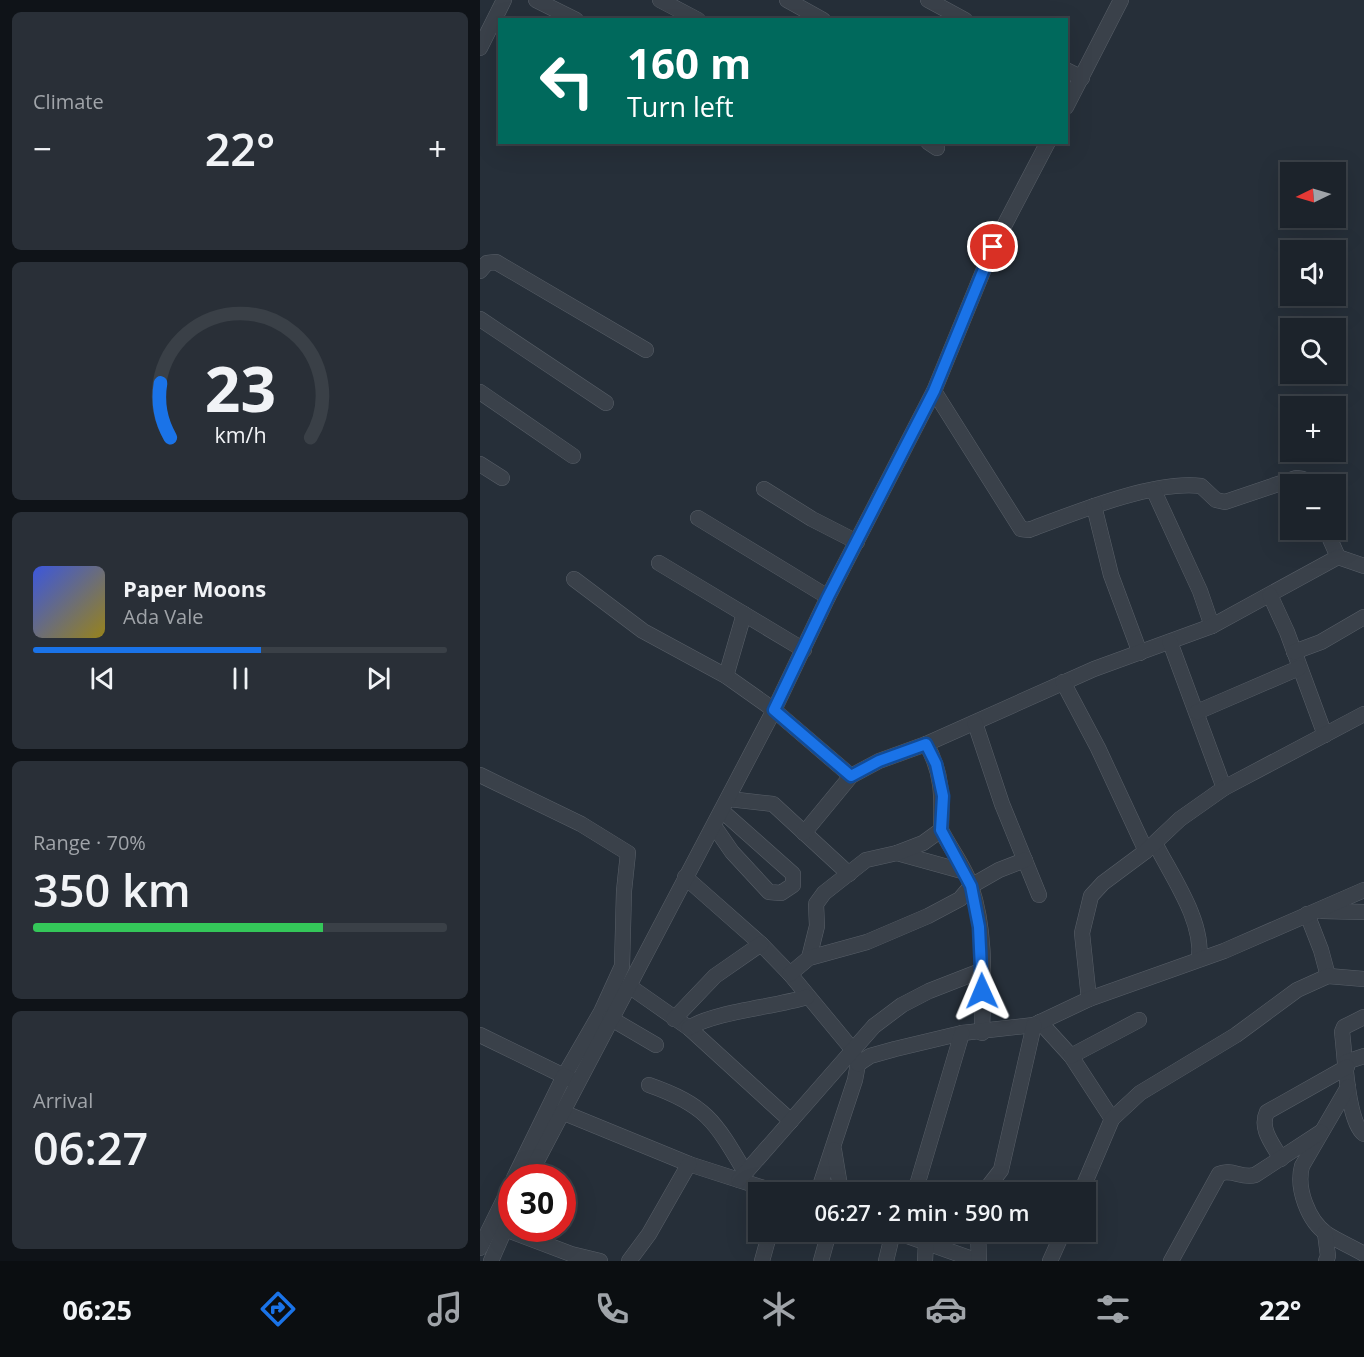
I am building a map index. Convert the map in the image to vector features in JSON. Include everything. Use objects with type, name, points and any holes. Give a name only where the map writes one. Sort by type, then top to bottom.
[{"type":"street","points":[[480,48],[504,0]]},
{"type":"street","points":[[536,0],[572,18]]},
{"type":"street","points":[[660,0],[694,18]]},
{"type":"street","points":[[787,0],[819,18]]},
{"type":"street","points":[[928,0],[961,18]]},
{"type":"street","points":[[1068,103],[1121,0]]},
{"type":"street","points":[[1068,71],[1082,78]]},
{"type":"street","points":[[1068,96],[1082,78]]},
{"type":"street","points":[[522,1164],[571,1079],[629,986],[774,710],[828,597],[934,391],[993,247],[1047,144]]},
{"type":"street","points":[[480,271],[487,263],[496,262],[646,350]]},
{"type":"street","points":[[480,319],[606,403]]},
{"type":"street","points":[[934,391],[1021,529],[1029,530],[1094,506],[1154,491],[1201,486],[1216,500],[1225,502],[1280,483]]},
{"type":"street","points":[[480,392],[573,456]]},
{"type":"street","points":[[480,464],[502,478]]},
{"type":"street","points":[[764,489],[812,519],[857,542]]},
{"type":"street","points":[[1154,491],[1196,581],[1212,626]]},
{"type":"street","points":[[1094,506],[1111,575],[1140,653]]},
{"type":"street","points":[[698,518],[828,597]]},
{"type":"street","points":[[1330,540],[1338,557],[1364,566]]},
{"type":"street","points":[[804,833],[851,776],[879,761],[975,723],[1063,682],[1212,626],[1338,557]]},
{"type":"street","points":[[659,563],[804,650]]},
{"type":"street","points":[[574,579],[643,631],[726,676],[774,710],[851,776]]},
{"type":"street","points":[[1270,595],[1325,735]]},
{"type":"street","points":[[726,676],[744,614]]},
{"type":"street","points":[[1294,652],[1321,642],[1364,617]]},
{"type":"street","points":[[1170,642],[1224,788]]},
{"type":"street","points":[[1197,712],[1299,668]]},
{"type":"street","points":[[1063,682],[1150,847],[1193,921],[1201,944],[1199,960]]},
{"type":"street","points":[[1089,999],[1082,933],[1091,896],[1111,876],[1150,847],[1180,819],[1224,788],[1364,714]]},
{"type":"street","points":[[975,723],[1002,804],[1039,895]]},
{"type":"street","points":[[926,744],[936,764],[943,796],[941,830],[971,886],[979,927],[982,1033]]},
{"type":"street","points":[[480,775],[581,824],[628,853],[624,891],[622,966],[571,1079],[562,1112],[535,1164]]},
{"type":"street","points":[[725,805],[770,802],[849,874]]},
{"type":"street","points":[[714,826],[732,852],[769,892],[781,893],[793,885],[793,874],[725,805]]},
{"type":"street","points":[[808,958],[817,926],[816,904],[824,893],[866,860],[897,853],[923,843],[941,830]]},
{"type":"street","points":[[897,853],[962,871]]},
{"type":"street","points":[[790,974],[808,958],[867,942],[928,916],[960,899],[971,886],[999,870],[1025,861]]},
{"type":"street","points":[[686,878],[761,944],[790,974],[855,1056]]},
{"type":"street","points":[[855,1056],[870,1056],[962,1033],[982,1033],[1037,1023],[1089,999],[1199,960],[1364,890]]},
{"type":"street","points":[[1307,914],[1328,911],[1364,912]]},
{"type":"street","points":[[1307,914],[1328,976]]},
{"type":"street","points":[[674,1019],[715,976],[761,944]]},
{"type":"street","points":[[742,1176],[791,1121],[855,1056],[874,1026],[902,1005],[982,970]]},
{"type":"street","points":[[1085,1182],[1112,1119],[1140,1093],[1236,1035],[1276,1003],[1328,976],[1364,979]]},
{"type":"street","points":[[629,986],[688,1028],[791,1121]]},
{"type":"street","points":[[688,1028],[703,1020],[807,997]]},
{"type":"street","points":[[1364,1017],[1343,1029],[1348,1087],[1355,1119],[1364,1134]]},
{"type":"street","points":[[609,1018],[656,1045]]},
{"type":"street","points":[[1071,1056],[1139,1020]]},
{"type":"street","points":[[1037,1023],[1071,1056],[1112,1119]]},
{"type":"street","points":[[992,1182],[1001,1170],[1037,1023]]},
{"type":"street","points":[[918,1182],[962,1033]]},
{"type":"street","points":[[480,1035],[571,1079]]},
{"type":"street","points":[[822,1182],[834,1148],[855,1056]]},
{"type":"street","points":[[1281,1159],[1266,1132],[1264,1123],[1267,1112],[1346,1064],[1364,1056]]},
{"type":"street","points":[[649,1085],[676,1094],[706,1114],[723,1135],[742,1176]]},
{"type":"street","points":[[1348,1087],[1302,1166],[1300,1176],[1305,1203],[1325,1233],[1364,1254]]},
{"type":"street","points":[[562,1112],[689,1164],[742,1176],[755,1182]]},
{"type":"street","points":[[1171,1261],[1219,1174],[1226,1171],[1250,1177],[1321,1132]]},
{"type":"street","points":[[834,1148],[839,1182]]},
{"type":"street","points":[[629,1261],[649,1234],[689,1164]]},
{"type":"street","points":[[480,1248],[498,1211]]},
{"type":"street","points":[[1325,1233],[1327,1258]]},
{"type":"street","points":[[1327,1258],[1340,1241]]},
{"type":"street","points":[[491,1261],[499,1242]]},
{"type":"street","points":[[539,1242],[571,1254],[600,1261]]},
{"type":"street","points":[[766,1258],[768,1242]]},
{"type":"street","points":[[820,1260],[825,1242]]},
{"type":"street","points":[[886,1261],[895,1242]]},
{"type":"street","points":[[925,1261],[926,1242],[978,1261],[978,1242]]},
{"type":"street","points":[[1050,1261],[1059,1242]]},
{"type":"route","points":[[982,991],[982,949],[971,886],[941,830],[943,796],[936,764],[926,744],[879,761],[851,776],[774,710],[828,597],[934,391],[993,247]]}]
